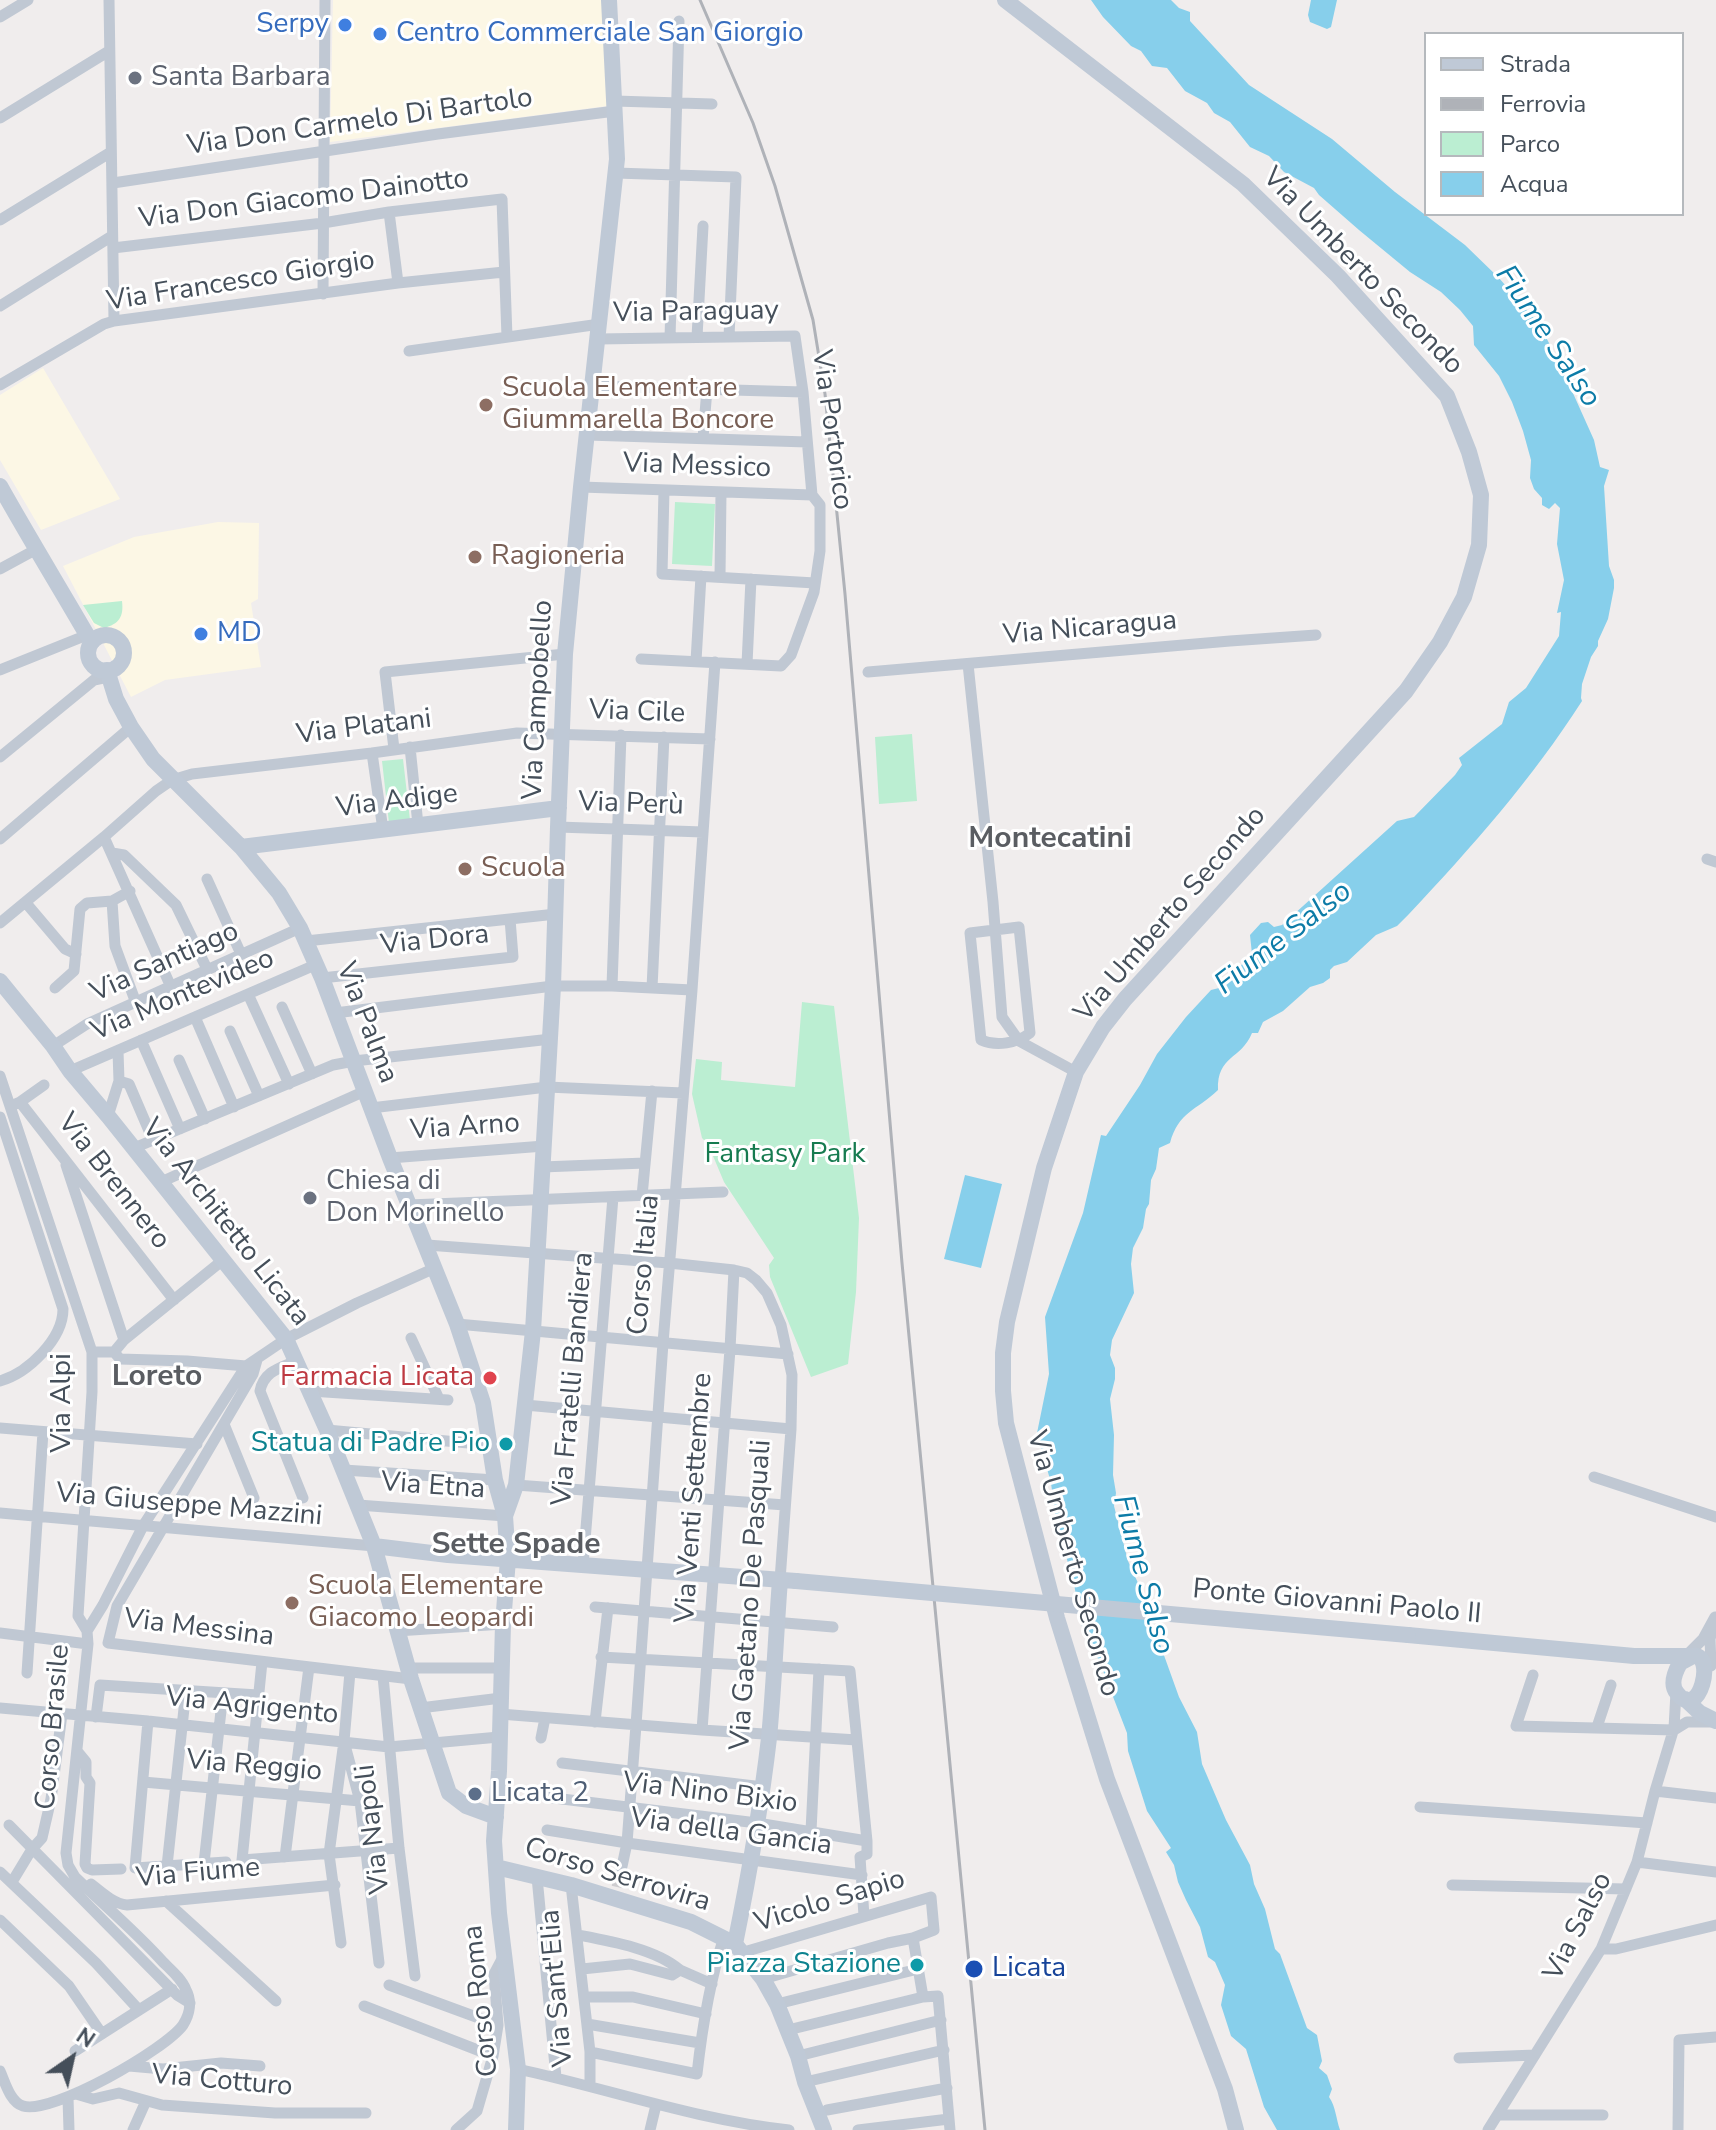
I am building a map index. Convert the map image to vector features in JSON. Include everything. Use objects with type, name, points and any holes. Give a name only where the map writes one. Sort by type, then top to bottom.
[{"type":"main road","name":"Via Campobello","points":[[505,1516],[516,1485],[533,1331],[551,1039],[565,654],[616,173],[609,0]]},
{"type":"main road","name":"Via Umberto Secondo","points":[[1005,0],[1243,184],[1338,276],[1447,396],[1469,452],[1481,495],[1479,545],[1464,597],[1440,642],[1406,691],[1125,999],[1103,1027],[1076,1072],[1044,1168],[1007,1322],[1003,1353],[1006,1423],[1057,1618],[1107,1779],[1225,2089],[1236,2130]]},
{"type":"main road","name":"Via Palma","points":[[0,486],[7,513],[35,550],[90,638],[92,662],[108,674],[116,699],[131,727],[172,780],[241,847],[279,893],[303,935],[457,1324],[483,1403],[495,1480],[505,1516]]},
{"type":"main road","points":[[90,638],[111,636],[122,645],[122,660],[108,674]]},
{"type":"main road","name":"Via Adige","points":[[241,847],[559,808]]},
{"type":"main road","name":"Via Architetto Licata","points":[[0,981],[286,1339],[374,1546],[409,1674],[449,1793],[466,1806],[496,1817]]},
{"type":"main road","name":"Corso Roma","points":[[505,1516],[508,1559],[494,1841],[499,1913],[518,2069],[516,2130]]},
{"type":"main road","name":"Ponte Giovanni Paolo II","points":[[374,1546],[448,1555],[788,1580],[1634,1656],[1657,1655],[1698,1676]]},
{"type":"main road","name":"Via Gaetano De Pasquali","points":[[735,1944],[763,1787],[777,1623],[788,1580]]},
{"type":"main road","points":[[1634,1656],[1654,1663],[1664,1672],[1698,1676]]},
{"type":"main road","points":[[1698,1676],[1716,1706]]},
{"type":"main road","points":[[1698,1676],[1700,1713],[1716,1721]]},
{"type":"main road","name":"Corso Serrovira","points":[[496,1867],[616,1892],[691,1922],[735,1944]]},
{"type":"main road","points":[[735,1944],[763,1979],[777,2004],[798,2056],[835,2130]]},
{"type":"main road","points":[[810,2081],[824,2130]]},
{"type":"street","points":[[0,17],[28,0]]},
{"type":"street","points":[[109,0],[114,321]]},
{"type":"street","points":[[323,294],[325,0]]},
{"type":"street","points":[[670,338],[679,21]]},
{"type":"street","points":[[0,118],[109,51]]},
{"type":"street","name":"Via Don Carmelo Di Bartolo","points":[[113,183],[615,106],[712,104]]},
{"type":"street","points":[[0,220],[111,152]]},
{"type":"street","points":[[616,173],[736,177],[729,337]]},
{"type":"street","name":"Via Don Giacomo Dainotto","points":[[113,242],[323,223],[502,199],[504,272]]},
{"type":"street","points":[[389,212],[398,283]]},
{"type":"street","points":[[697,337],[703,226]]},
{"type":"street","points":[[0,306],[113,242]]},
{"type":"street","points":[[504,272],[507,337]]},
{"type":"street","name":"Via Francesco Giorgio","points":[[0,385],[114,321],[504,272]]},
{"type":"street","name":"Via Paraguay","points":[[409,351],[507,337],[599,332],[670,338],[795,336]]},
{"type":"street","name":"Via Portorico","points":[[747,664],[781,666],[791,655],[814,592],[820,551],[820,505],[812,495],[795,336]]},
{"type":"street","points":[[592,386],[803,392]]},
{"type":"street","points":[[703,438],[707,389]]},
{"type":"street","points":[[587,435],[807,442]]},
{"type":"street","name":"Via Messico","points":[[581,487],[812,495]]},
{"type":"street","points":[[664,490],[662,574],[815,583]]},
{"type":"street","points":[[720,577],[721,492]]},
{"type":"street","points":[[0,569],[35,550]]},
{"type":"street","points":[[696,661],[701,576]]},
{"type":"street","points":[[641,659],[747,664],[751,579]]},
{"type":"street","name":"Via Nicaragua","points":[[868,672],[1316,635]]},
{"type":"street","points":[[0,670],[90,638]]},
{"type":"street","points":[[394,749],[385,672],[565,654]]},
{"type":"street","name":"Corso Italia","points":[[621,1871],[627,1843],[633,1771],[715,662]]},
{"type":"street","points":[[968,664],[1002,1017],[1019,1041],[1076,1072]]},
{"type":"street","points":[[0,757],[94,680],[108,674]]},
{"type":"street","points":[[0,839],[131,727]]},
{"type":"street","name":"Via Platani","points":[[172,780],[220,770],[517,733],[562,735]]},
{"type":"street","name":"Via Cile","points":[[562,735],[710,739]]},
{"type":"street","points":[[612,986],[621,735]]},
{"type":"street","points":[[652,988],[664,737]]},
{"type":"street","points":[[410,747],[418,825]]},
{"type":"street","points":[[372,753],[383,830]]},
{"type":"street","points":[[0,923],[172,780]]},
{"type":"street","name":"Via Perù","points":[[558,827],[703,832]]},
{"type":"street","points":[[104,837],[171,987]]},
{"type":"street","points":[[112,853],[124,855],[176,905],[207,969]]},
{"type":"street","points":[[207,879],[241,954]]},
{"type":"street","points":[[55,988],[74,971],[80,909],[87,903],[112,901],[130,891]]},
{"type":"street","points":[[112,901],[115,946],[136,1003]]},
{"type":"street","points":[[26,903],[65,949],[76,954]]},
{"type":"street","name":"Via Santiago","points":[[53,1046],[87,1024],[207,969],[241,954],[303,935],[556,914]]},
{"type":"street","name":"Via Dora","points":[[319,972],[513,957],[510,919]]},
{"type":"street","points":[[1019,927],[1030,1033],[1019,1041],[989,1044],[981,1040],[970,933],[995,929],[1019,927]]},
{"type":"street","name":"Via Montevideo","points":[[70,1071],[248,994],[319,972]]},
{"type":"street","points":[[335,1013],[553,986],[692,990]]},
{"type":"street","points":[[248,994],[289,1084]]},
{"type":"street","points":[[282,1007],[312,1074]]},
{"type":"street","points":[[195,1017],[234,1107]]},
{"type":"street","points":[[230,1031],[259,1096]]},
{"type":"street","points":[[134,1148],[333,1065],[551,1039]]},
{"type":"street","points":[[141,1040],[180,1129]]},
{"type":"street","points":[[108,1116],[119,1081],[118,1051]]},
{"type":"street","points":[[179,1060],[205,1119]]},
{"type":"street","name":"Via Alpi","points":[[0,1076],[15,1104],[92,1352],[78,1616],[88,1638]]},
{"type":"street","points":[[119,1081],[129,1084],[153,1140]]},
{"type":"street","points":[[15,1104],[44,1085]]},
{"type":"street","points":[[371,1108],[547,1087],[683,1093]]},
{"type":"street","points":[[161,1182],[365,1091]]},
{"type":"street","points":[[642,1196],[652,1091]]},
{"type":"street","name":"Via Brennero","points":[[15,1104],[63,1157],[174,1300]]},
{"type":"street","points":[[0,1117],[4,1144],[62,1301],[63,1316],[61,1327],[29,1366],[14,1377],[0,1381]]},
{"type":"street","name":"Via Arno","points":[[390,1158],[544,1146]]},
{"type":"street","points":[[63,1157],[124,1340]]},
{"type":"street","points":[[542,1167],[645,1163]]},
{"type":"street","points":[[409,1205],[723,1192]]},
{"type":"street","name":"Via Fratelli Bandiera","points":[[583,1565],[613,1197]]},
{"type":"street","points":[[427,1245],[734,1270]]},
{"type":"street","points":[[114,1352],[124,1340],[223,1260]]},
{"type":"street","name":"Corso Brasile","points":[[75,1877],[66,1853],[88,1638],[143,1526],[251,1363],[286,1339],[435,1268]]},
{"type":"street","name":"Via Venti Settembre","points":[[702,1730],[734,1270]]},
{"type":"street","name":"Via Gaetano De Pasquali","points":[[734,1270],[747,1273],[767,1293],[781,1325],[792,1375],[785,1505],[788,1580]]},
{"type":"street","points":[[457,1324],[788,1354]]},
{"type":"street","points":[[310,1391],[444,1399],[411,1338]]},
{"type":"street","points":[[92,1352],[114,1352],[120,1359],[251,1363]]},
{"type":"street","points":[[296,1361],[269,1373],[261,1385],[261,1396],[303,1498]]},
{"type":"street","name":"Corso Brasile","points":[[162,1527],[253,1374],[251,1363]]},
{"type":"street","points":[[525,1405],[791,1429]]},
{"type":"street","points":[[224,1424],[254,1498]]},
{"type":"street","points":[[0,1428],[197,1444]]},
{"type":"street","points":[[327,1430],[490,1445]]},
{"type":"street","points":[[27,1673],[43,1432]]},
{"type":"street","points":[[344,1470],[495,1480]]},
{"type":"street","points":[[1594,1477],[1716,1517]]},
{"type":"street","points":[[516,1485],[785,1505]]},
{"type":"street","name":"Via Etna","points":[[358,1505],[505,1516]]},
{"type":"street","name":"Via Giuseppe Mazzini","points":[[0,1513],[374,1546]]},
{"type":"street","name":"Via Messina","points":[[162,1527],[117,1606],[108,1643],[383,1676],[502,1668]]},
{"type":"street","points":[[595,1722],[602,1608],[833,1627]]},
{"type":"street","points":[[1674,1729],[1698,1676],[1703,1639],[1715,1615]]},
{"type":"street","points":[[1674,1729],[1698,1676],[1715,1615]]},
{"type":"street","points":[[397,1631],[503,1624]]},
{"type":"street","name":"Via Messina","points":[[0,1633],[88,1638]]},
{"type":"street","points":[[601,1657],[850,1671],[867,1841],[867,1854],[860,1857],[864,1916]]},
{"type":"street","points":[[262,1662],[242,1860],[399,1848]]},
{"type":"street","points":[[285,1857],[309,1667]]},
{"type":"street","points":[[811,1831],[819,1669]]},
{"type":"street","points":[[341,1943],[329,1854],[350,1672]]},
{"type":"street","points":[[1533,1675],[1516,1726],[1674,1729],[1687,1722],[1716,1721]]},
{"type":"street","name":"Via Napoli","points":[[383,1676],[415,1976]]},
{"type":"street","points":[[96,1717],[100,1685],[258,1695]]},
{"type":"street","points":[[1597,1727],[1611,1685]]},
{"type":"street","points":[[167,1866],[186,1690]]},
{"type":"street","points":[[204,1863],[223,1693]]},
{"type":"street","points":[[420,1708],[500,1706],[545,1718],[857,1740]]},
{"type":"street","name":"Via Agrigento","points":[[0,1708],[389,1747],[499,1737]]},
{"type":"street","points":[[12,1882],[42,1838],[49,1812],[62,1714]]},
{"type":"street","points":[[541,1738],[545,1718]]},
{"type":"street","points":[[148,1721],[135,1868],[226,1862]]},
{"type":"street","name":"Via Salso","points":[[1488,2130],[1601,1949],[1637,1862],[1674,1729]]},
{"type":"street","points":[[344,1741],[360,1801],[379,1963]]},
{"type":"street","points":[[77,1751],[86,1762],[86,1777],[90,1783],[85,1864],[92,1870],[121,1869]]},
{"type":"street","points":[[562,1763],[763,1787]]},
{"type":"street","name":"Via Reggio","points":[[143,1782],[360,1801]]},
{"type":"street","points":[[1655,1791],[1716,1798]]},
{"type":"street","name":"Via Nino Bixio","points":[[546,1797],[757,1823],[867,1841]]},
{"type":"street","points":[[1420,1807],[1647,1823]]},
{"type":"street","name":"Corso Brasile","points":[[9,1825],[177,1995],[190,2003]]},
{"type":"street","name":"Via della Gancia","points":[[547,1830],[862,1875]]},
{"type":"street","points":[[1637,1862],[1716,1872]]},
{"type":"street","points":[[0,1872],[96,1963],[139,2010]]},
{"type":"street","points":[[0,2071],[20,2105],[41,2106],[72,2096],[128,2066],[173,2036],[188,2014],[190,2003],[181,1981],[75,1877]]},
{"type":"street","name":"Via Fiume","points":[[75,1877],[87,1880],[121,1905],[335,1885]]},
{"type":"street","points":[[537,1877],[556,2077]]},
{"type":"street","name":"Via Sant'Elia","points":[[571,1885],[590,2052],[590,2086]]},
{"type":"street","points":[[1452,1885],[1626,1889]]},
{"type":"street","name":"Vicolo Sapio","points":[[735,1944],[864,1916],[931,1897],[934,1930],[913,1938]]},
{"type":"street","points":[[166,1901],[276,2001]]},
{"type":"street","points":[[0,1920],[69,1986],[102,2034]]},
{"type":"street","points":[[1601,1949],[1616,1949],[1716,1925]]},
{"type":"street","points":[[578,1935],[605,1940],[668,1960],[680,1970],[712,1984]]},
{"type":"street","points":[[763,1979],[913,1938],[923,1997]]},
{"type":"street","points":[[590,2052],[697,2074],[713,1970],[735,1944]]},
{"type":"street","points":[[456,2130],[477,2111],[493,2056],[498,2025],[494,1974],[504,1956]]},
{"type":"street","points":[[582,1969],[630,1964],[672,1975],[680,1970]]},
{"type":"street","points":[[777,2004],[918,1969]]},
{"type":"street","points":[[389,1985],[498,2025]]},
{"type":"street","points":[[75,2051],[172,1989]]},
{"type":"street","points":[[788,2030],[938,1996],[950,2124],[858,2130]]},
{"type":"street","points":[[584,1997],[633,1997],[706,2014]]},
{"type":"street","points":[[364,2006],[493,2056]]},
{"type":"street","points":[[798,2056],[941,2020]]},
{"type":"street","points":[[587,2024],[700,2043]]},
{"type":"street","points":[[1678,2130],[1679,2040],[1716,2037]]},
{"type":"street","points":[[810,2081],[944,2050]]},
{"type":"street","points":[[1459,2058],[1535,2055]]},
{"type":"street","name":"Via Cotturo","points":[[128,2066],[163,2069],[221,2063],[260,2066]]},
{"type":"street","points":[[518,2069],[695,2115],[789,2130]]},
{"type":"street","points":[[827,2110],[947,2088]]},
{"type":"street","name":"Via Cotturo","points":[[72,2096],[93,2099],[119,2093],[162,2105],[275,2113],[366,2113]]},
{"type":"street","points":[[69,2130],[72,2096]]},
{"type":"street","points":[[133,2130],[146,2101]]},
{"type":"street","points":[[650,2130],[656,2105]]},
{"type":"street","points":[[1498,2115],[1603,2115]]},
{"type":"shaded area","points":[[333,0],[606,0],[607,106],[330,142]]},
{"type":"shaded area","points":[[43,368],[120,499],[41,530],[0,460],[0,395]]},
{"type":"shaded area","points":[[218,522],[259,523],[258,599],[251,603],[261,667],[165,680],[131,697],[63,566],[134,537]]},
{"type":"green space","points":[[675,502],[715,504],[712,566],[672,564]]},
{"type":"green space","points":[[122,601],[119,619],[104,628],[94,623],[83,605]]},
{"type":"green space","points":[[912,734],[917,801],[879,804],[875,737]]},
{"type":"green space","points":[[403,759],[410,820],[389,823],[382,761]]},
{"type":"green space","name":"Fantasy Park","points":[[802,1002],[834,1006],[859,1218],[856,1292],[848,1364],[811,1377],[770,1277],[769,1265],[774,1258],[724,1182],[708,1144],[702,1138],[692,1094],[696,1059],[722,1062],[721,1080],[795,1087]]},
{"type":"water","name":"Fiume Salso","points":[[1091,0],[1171,0],[1179,8],[1190,12],[1190,21],[1249,85],[1332,139],[1424,216],[1465,245],[1539,324],[1594,440],[1600,467],[1609,470],[1604,486],[1609,566],[1614,588],[1608,619],[1582,684],[1582,701],[1543,758],[1500,812],[1409,914],[1397,926],[1376,935],[1347,962],[1334,966],[1330,970],[1330,978],[1310,987],[1283,1011],[1263,1022],[1258,1033],[1252,1033],[1221,1070],[1218,1090],[1183,1118],[1170,1143],[1159,1148],[1143,1228],[1133,1248],[1134,1293],[1112,1340],[1110,1355],[1115,1379],[1110,1399],[1114,1435],[1114,1506],[1128,1561],[1179,1697],[1197,1732],[1202,1764],[1250,1865],[1275,1949],[1280,1954],[1307,2028],[1317,2035],[1322,2061],[1319,2068],[1327,2075],[1332,2089],[1329,2097],[1340,2130],[1277,2130],[1264,2107],[1246,2049],[1231,2036],[1221,2005],[1225,1985],[1215,1962],[1208,1957],[1200,1927],[1166,1852],[1171,1848],[1147,1811],[1128,1751],[1127,1733],[1081,1624],[1074,1584],[1056,1521],[1051,1483],[1037,1433],[1049,1374],[1045,1317],[1083,1213],[1101,1135],[1106,1136],[1157,1054],[1211,990],[1219,988],[1252,954],[1250,935],[1261,923],[1268,922],[1274,927],[1282,925],[1397,821],[1414,817],[1455,775],[1462,765],[1459,758],[1502,724],[1509,702],[1526,688],[1559,636],[1561,612],[1557,613],[1564,580],[1557,544],[1560,508],[1555,503],[1549,509],[1542,505],[1542,498],[1530,478],[1531,460],[1512,402],[1499,376],[1474,345],[1473,326],[1460,310],[1359,230],[1314,188],[1284,172],[1269,156],[1250,147],[1230,122],[1214,113],[1207,103],[1185,91],[1167,68],[1152,66],[1141,51],[1131,46]]},
{"type":"water","points":[[1311,0],[1337,0],[1331,27],[1327,29],[1310,22]]},
{"type":"water","points":[[965,1175],[1002,1184],[981,1268],[944,1259]]},
{"type":"tunnel","points":[[617,1887],[621,1871]]},
{"type":"railway","points":[[700,0],[753,123],[775,186],[813,320],[825,394],[902,1263],[985,2130]]},
{"type":"place","name":"Serpy","points":[[345,25]]},
{"type":"place","name":"Centro Commerciale San Giorgio","points":[[380,34]]},
{"type":"place","name":"Santa Barbara","points":[[135,78]]},
{"type":"place","name":"Scuola Elementare Giummarella Boncore","points":[[486,405]]},
{"type":"place","name":"Ragioneria","points":[[475,557]]},
{"type":"place","name":"MD","points":[[201,634]]},
{"type":"place","name":"Scuola","points":[[465,869]]},
{"type":"place","name":"Chiesa di Don Morinello","points":[[310,1198]]},
{"type":"place","name":"Farmacia Licata","points":[[490,1378]]},
{"type":"place","name":"Statua di Padre Pio","points":[[506,1444]]},
{"type":"place","name":"Scuola Elementare Giacomo Leopardi","points":[[292,1603]]},
{"type":"place","name":"Licata 2","points":[[475,1794]]},
{"type":"place","name":"Piazza Stazione","points":[[917,1965]]},
{"type":"place","name":"Licata","points":[[974,1969]]},
{"type":"district","name":"Montecatini","points":[[1050,840]]},
{"type":"district","name":"Loreto","points":[[157,1378]]},
{"type":"district","name":"Sette Spade","points":[[516,1546]]}]
